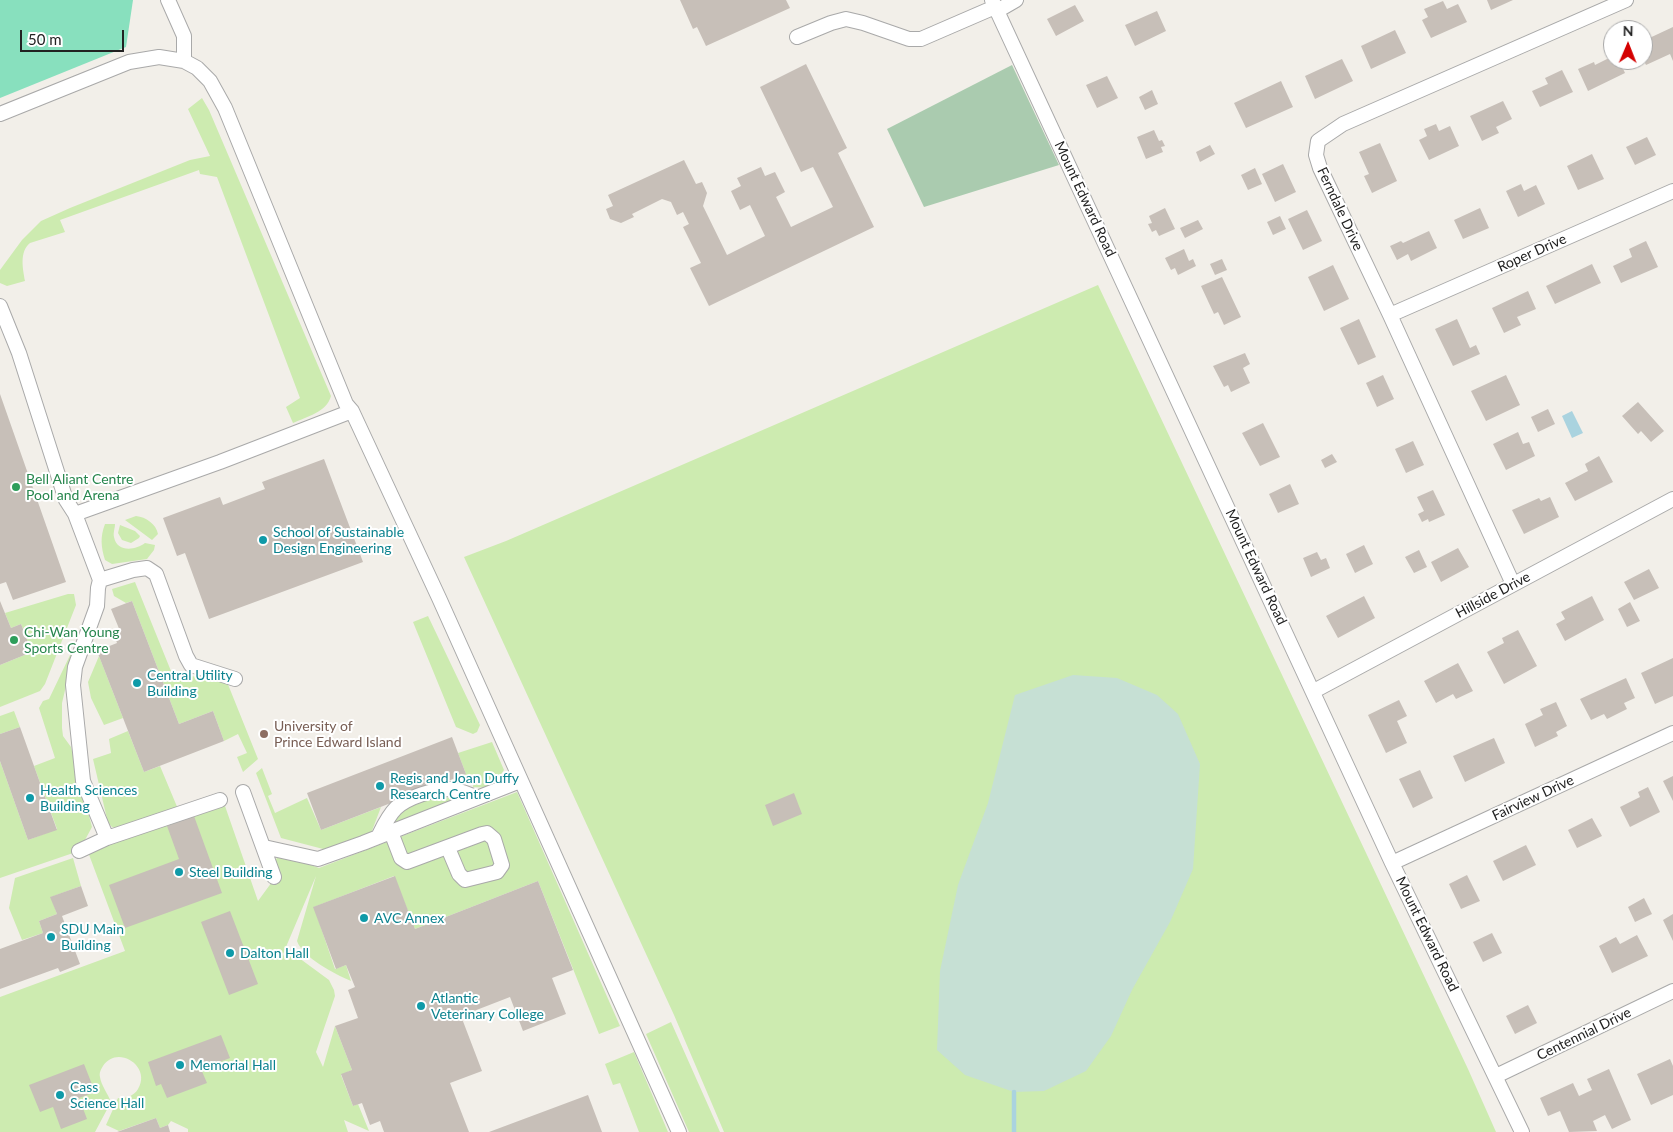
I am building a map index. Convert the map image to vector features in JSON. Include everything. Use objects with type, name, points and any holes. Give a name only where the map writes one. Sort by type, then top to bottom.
[{"type":"street","points":[[168,0],[184,36],[184,62]]},
{"type":"street","points":[[797,37],[830,23],[846,19],[909,39],[921,39],[995,6],[1016,0]]},
{"type":"street","name":"Ferndale Drive","points":[[1514,584],[1320,168],[1316,155],[1318,141],[1343,124],[1626,0]]},
{"type":"street","name":"Mount Edward Road","points":[[995,6],[1314,691],[1392,863],[1522,1132]]},
{"type":"street","points":[[0,114],[129,62],[160,57],[184,62],[197,68],[210,81],[225,108],[346,404],[352,411],[439,598],[679,1132]]},
{"type":"street","name":"Roper Drive","points":[[1390,315],[1673,191]]},
{"type":"street","points":[[0,306],[19,353],[66,500],[75,514],[100,580],[97,606],[75,667],[73,685],[83,781],[107,838]]},
{"type":"street","points":[[75,514],[220,462],[352,411]]},
{"type":"street","name":"Hillside Drive","points":[[1314,691],[1673,499]]},
{"type":"street","points":[[100,580],[133,570],[147,568],[156,574],[191,665],[235,679]]},
{"type":"street","name":"Fairview Drive","points":[[1392,863],[1673,734]]},
{"type":"street","points":[[264,847],[318,859],[520,781]]},
{"type":"street","points":[[378,837],[389,816],[403,802],[426,793],[450,789],[476,798]]},
{"type":"street","points":[[243,792],[274,877]]},
{"type":"street","points":[[78,851],[107,838],[220,800]]},
{"type":"street","points":[[391,832],[402,858],[407,862],[448,848]]},
{"type":"street","name":"Centennial Drive","points":[[1496,1076],[1673,991]]},
{"type":"green space","points":[[0,0],[133,0],[126,47],[0,98]]},
{"type":"green space","points":[[1012,65],[1059,165],[924,207],[887,129]]},
{"type":"green space","points":[[202,98],[209,110],[331,396],[329,402],[321,410],[293,423],[286,407],[300,398],[217,177],[200,174],[199,170],[60,220],[65,232],[30,243],[24,251],[23,271],[25,281],[7,286],[0,283],[0,270],[22,240],[41,221],[190,160],[210,156],[188,109]]},
{"type":"green space","points":[[1098,285],[1496,1132],[724,1132],[674,1015],[464,557],[506,541]]},
{"type":"green space","points":[[136,516],[147,519],[155,527],[158,534],[152,540],[125,520]]},
{"type":"green space","points":[[105,524],[115,524],[114,537],[119,546],[127,549],[145,543],[155,545],[154,550],[147,559],[112,564],[105,560],[103,551],[102,538]]},
{"type":"green space","points":[[120,525],[135,531],[140,536],[139,538],[131,543],[122,540],[118,533]]},
{"type":"green space","points":[[135,582],[173,676],[225,677],[258,759],[243,772],[237,757],[247,753],[238,734],[224,741],[213,711],[179,724],[132,601],[126,603],[114,596],[112,589]]},
{"type":"green space","points":[[68,594],[74,594],[76,605],[45,684],[40,691],[0,707],[0,665],[32,652],[21,624],[11,628],[5,613]]},
{"type":"green space","points":[[428,616],[480,725],[477,732],[473,734],[456,727],[413,622]]},
{"type":"green space","points":[[72,651],[74,652],[62,703],[62,728],[63,736],[71,747],[92,827],[79,851],[0,878],[0,761],[28,840],[57,829],[34,766],[55,758],[39,708],[43,701],[49,699]]},
{"type":"green space","points":[[99,656],[123,718],[104,725],[91,698],[88,682]]},
{"type":"green space","points":[[1073,675],[1117,678],[1157,695],[1178,714],[1200,764],[1193,869],[1170,922],[1132,990],[1111,1036],[1086,1071],[1044,1091],[1014,1092],[965,1075],[937,1050],[940,971],[958,885],[988,803],[1015,695]]},
{"type":"green space","points":[[14,711],[20,727],[0,734],[0,716]]},
{"type":"green space","points":[[128,731],[144,772],[160,766],[178,809],[120,829],[112,827],[108,823],[93,759],[111,753],[109,739]]},
{"type":"green space","points":[[492,742],[504,770],[491,788],[473,787],[474,778],[452,780],[466,774],[458,753]]},
{"type":"green space","points":[[262,768],[272,794],[268,796],[275,813],[307,798],[321,830],[381,807],[370,836],[327,850],[281,838],[256,773]]},
{"type":"green space","points":[[517,792],[620,1026],[599,1034],[538,881],[415,929],[394,876],[314,907],[335,969],[346,965],[351,981],[328,970],[313,959],[300,947],[297,941],[316,876],[283,954],[285,959],[295,955],[329,980],[334,990],[335,996],[316,1052],[323,1067],[335,1026],[352,1070],[341,1075],[353,1106],[358,1104],[369,1131],[344,1120],[348,1132],[188,1132],[188,1129],[171,1121],[168,1125],[160,1128],[156,1118],[119,1131],[106,1125],[118,1098],[134,1094],[141,1081],[137,1066],[124,1058],[116,1057],[109,1060],[100,1071],[103,1086],[111,1102],[95,1132],[0,1132],[0,997],[125,951],[88,852],[225,806],[258,901],[280,871],[275,865],[276,859],[281,854],[319,868]]},
{"type":"green space","points":[[440,796],[461,800],[387,828],[394,816],[420,799]]},
{"type":"green space","points":[[73,858],[81,886],[51,897],[57,914],[39,921],[43,933],[22,940],[9,908],[15,878]]},
{"type":"green space","points":[[671,1022],[720,1132],[689,1132],[646,1034]]},
{"type":"green space","points":[[634,1052],[668,1132],[639,1132],[620,1083],[613,1085],[605,1064]]},
{"type":"water","points":[[1572,411],[1583,433],[1572,438],[1562,416]]},
{"type":"building","points":[[680,0],[786,0],[790,8],[706,46],[697,27],[693,29]]},
{"type":"building","points":[[1487,0],[1513,0],[1491,10]]},
{"type":"building","points":[[1443,1],[1447,9],[1458,4],[1467,22],[1431,38],[1422,20],[1428,17],[1424,9]]},
{"type":"building","points":[[1075,5],[1084,21],[1056,36],[1047,19]]},
{"type":"building","points":[[1157,11],[1166,31],[1135,46],[1125,25]]},
{"type":"building","points":[[1673,27],[1673,61],[1670,54],[1653,62],[1653,36]]},
{"type":"building","points":[[1395,30],[1406,53],[1371,69],[1361,46]]},
{"type":"building","points":[[1342,59],[1353,81],[1315,99],[1305,76]]},
{"type":"building","points":[[1603,61],[1603,70],[1624,70],[1625,73],[1588,91],[1578,69],[1594,62],[1595,65]]},
{"type":"building","points":[[806,64],[847,148],[838,153],[874,227],[709,306],[690,268],[701,263],[683,227],[689,224],[683,212],[677,215],[671,202],[662,199],[632,214],[634,217],[621,223],[610,219],[606,209],[613,206],[608,195],[684,160],[696,184],[702,182],[707,193],[703,206],[727,255],[765,236],[750,205],[740,210],[731,191],[741,186],[737,178],[761,167],[765,176],[775,172],[785,192],[776,197],[791,227],[833,207],[813,167],[801,172],[760,87]]},
{"type":"building","points":[[1562,70],[1573,92],[1540,107],[1532,91],[1548,84],[1545,78]]},
{"type":"building","points":[[1107,76],[1118,98],[1097,108],[1086,85]]},
{"type":"building","points":[[1281,81],[1293,107],[1246,128],[1234,103]]},
{"type":"building","points":[[1152,90],[1158,104],[1145,110],[1139,97]]},
{"type":"building","points":[[1503,101],[1512,119],[1496,127],[1499,133],[1482,141],[1470,116]]},
{"type":"building","points":[[1436,124],[1439,131],[1450,126],[1459,146],[1429,160],[1419,140],[1427,136],[1424,129]]},
{"type":"building","points":[[1154,130],[1159,141],[1162,140],[1165,146],[1161,147],[1163,152],[1146,159],[1137,137]]},
{"type":"building","points":[[1647,137],[1656,155],[1635,165],[1626,147]]},
{"type":"building","points":[[1380,143],[1397,181],[1372,193],[1364,176],[1369,174],[1359,152]]},
{"type":"building","points":[[1210,145],[1215,154],[1200,162],[1196,152]]},
{"type":"building","points":[[1592,154],[1604,179],[1578,190],[1567,166]]},
{"type":"building","points":[[1283,164],[1296,192],[1275,202],[1262,174]]},
{"type":"building","points":[[1255,168],[1262,184],[1248,190],[1241,175]]},
{"type":"building","points":[[1521,184],[1524,191],[1536,185],[1545,204],[1518,217],[1506,191]]},
{"type":"building","points":[[1165,208],[1175,229],[1159,236],[1156,230],[1152,232],[1148,224],[1152,223],[1149,216]]},
{"type":"building","points":[[1480,208],[1489,228],[1463,239],[1454,220]]},
{"type":"building","points":[[1307,210],[1322,241],[1303,250],[1288,219]]},
{"type":"building","points":[[1280,216],[1286,229],[1273,235],[1267,222]]},
{"type":"building","points":[[1198,220],[1203,229],[1185,238],[1180,228]]},
{"type":"building","points":[[1429,231],[1437,248],[1411,261],[1408,254],[1397,260],[1390,246],[1401,241],[1403,243]]},
{"type":"building","points":[[1646,241],[1658,267],[1621,283],[1613,266],[1632,257],[1629,249]]},
{"type":"building","points":[[1184,249],[1189,261],[1193,259],[1196,266],[1178,275],[1175,268],[1171,270],[1165,258]]},
{"type":"building","points":[[1222,259],[1227,270],[1215,275],[1210,264]]},
{"type":"building","points":[[1592,264],[1601,283],[1555,304],[1546,286]]},
{"type":"building","points":[[1333,265],[1349,299],[1324,311],[1308,277]]},
{"type":"building","points":[[1222,277],[1241,317],[1224,325],[1218,312],[1214,314],[1201,286]]},
{"type":"building","points":[[1528,291],[1536,309],[1517,317],[1521,325],[1504,333],[1492,308]]},
{"type":"building","points":[[1359,319],[1376,357],[1358,365],[1340,328]]},
{"type":"building","points":[[1457,319],[1470,348],[1476,345],[1480,354],[1453,366],[1435,329]]},
{"type":"building","points":[[1245,353],[1250,364],[1243,368],[1250,383],[1231,392],[1228,385],[1224,387],[1213,366]]},
{"type":"building","points":[[1383,375],[1394,399],[1377,407],[1366,383]]},
{"type":"building","points":[[1506,375],[1520,405],[1486,421],[1471,391]]},
{"type":"building","name":"Bell Aliant Centre Pool and Arena","points":[[0,394],[66,582],[13,600],[6,582],[0,584]]},
{"type":"building","points":[[1638,402],[1664,431],[1651,442],[1641,431],[1638,434],[1622,416]]},
{"type":"building","points":[[1548,409],[1555,424],[1538,432],[1531,417]]},
{"type":"building","points":[[1263,423],[1280,457],[1260,466],[1242,433]]},
{"type":"building","points":[[1518,432],[1523,444],[1529,442],[1535,456],[1506,470],[1493,444]]},
{"type":"building","points":[[1413,441],[1424,465],[1406,473],[1395,449]]},
{"type":"building","points":[[1332,454],[1337,462],[1325,468],[1321,460]]},
{"type":"building","points":[[1599,456],[1613,482],[1575,501],[1565,483],[1588,471],[1585,464]]},
{"type":"building","name":"School of Sustainable Design Engineering","points":[[324,459],[363,562],[209,619],[185,553],[177,556],[163,518],[220,497],[223,505],[265,489],[262,482]]},
{"type":"building","points":[[1290,484],[1299,504],[1278,513],[1269,494]]},
{"type":"building","points":[[1433,490],[1445,515],[1429,522],[1428,519],[1422,522],[1418,514],[1424,511],[1417,497]]},
{"type":"building","points":[[1550,497],[1559,517],[1524,534],[1512,510],[1539,498],[1541,501]]},
{"type":"building","points":[[1364,545],[1373,564],[1355,573],[1346,554]]},
{"type":"building","points":[[1458,548],[1469,567],[1441,582],[1431,562]]},
{"type":"building","points":[[1419,550],[1427,567],[1414,573],[1405,557]]},
{"type":"building","points":[[1317,552],[1321,560],[1326,558],[1330,568],[1311,577],[1303,558]]},
{"type":"building","points":[[1649,569],[1659,588],[1634,600],[1624,582]]},
{"type":"building","points":[[1364,596],[1375,618],[1338,638],[1326,616]]},
{"type":"building","points":[[1592,596],[1604,620],[1565,641],[1556,624],[1565,619],[1561,612]]},
{"type":"building","name":"Chi-Wan Young Sports Centre","points":[[0,601],[11,628],[21,624],[32,652],[0,665]]},
{"type":"building","name":"Central Utility Building","points":[[132,601],[179,724],[213,711],[224,741],[144,772],[97,651],[117,643],[114,634],[120,631],[111,609]]},
{"type":"building","points":[[1630,602],[1640,621],[1627,627],[1618,609]]},
{"type":"building","points":[[1518,630],[1537,666],[1504,684],[1487,652],[1504,643],[1502,638]]},
{"type":"building","points":[[1673,658],[1673,696],[1655,704],[1641,673]]},
{"type":"building","points":[[1458,663],[1473,691],[1456,699],[1453,694],[1436,703],[1424,681]]},
{"type":"building","points":[[1626,678],[1635,698],[1624,703],[1627,709],[1607,719],[1604,714],[1591,720],[1580,699]]},
{"type":"building","points":[[1399,700],[1407,716],[1397,721],[1407,743],[1386,753],[1368,715]]},
{"type":"building","points":[[1556,702],[1567,726],[1556,732],[1558,736],[1535,747],[1525,724],[1543,715],[1540,709]]},
{"type":"building","name":"Health Sciences Building","points":[[20,727],[57,830],[28,840],[0,761],[0,734]]},
{"type":"building","name":"Regis and Joan Duffy Research Centre","points":[[452,737],[466,774],[321,830],[307,793]]},
{"type":"building","points":[[1494,738],[1505,763],[1465,782],[1453,756]]},
{"type":"building","points":[[1420,770],[1433,798],[1413,808],[1399,779]]},
{"type":"building","points":[[1673,776],[1673,801],[1663,781]]},
{"type":"building","points":[[1648,787],[1660,812],[1630,827],[1620,807],[1640,797],[1638,792]]},
{"type":"building","points":[[794,793],[802,814],[773,826],[765,805]]},
{"type":"building","name":"Steel Building","points":[[194,816],[222,893],[125,928],[109,885],[179,859],[167,826]]},
{"type":"building","points":[[1592,818],[1602,836],[1577,848],[1568,830]]},
{"type":"building","points":[[1526,845],[1536,865],[1503,881],[1493,861]]},
{"type":"building","points":[[1467,875],[1480,901],[1461,909],[1449,884]]},
{"type":"building","name":"Atlantic Veterinary College","points":[[395,876],[415,929],[538,881],[573,970],[552,978],[566,1014],[523,1031],[510,997],[461,1016],[482,1071],[450,1083],[469,1132],[384,1132],[380,1121],[370,1125],[362,1103],[353,1106],[341,1074],[352,1070],[335,1026],[358,1018],[348,990],[355,987],[346,965],[336,969],[313,907]]},
{"type":"building","name":"SDU Main Building","points":[[81,886],[88,906],[62,916],[80,964],[60,972],[58,968],[0,989],[0,949],[43,933],[39,921],[57,914],[50,897]]},
{"type":"building","points":[[1644,898],[1652,914],[1635,922],[1628,907]]},
{"type":"building","name":"Dalton Hall","points":[[230,911],[258,984],[229,995],[201,922]]},
{"type":"building","points":[[1673,914],[1673,941],[1663,920]]},
{"type":"building","points":[[1492,933],[1502,953],[1483,962],[1473,942]]},
{"type":"building","points":[[1637,935],[1648,956],[1612,973],[1599,946],[1616,937],[1620,944]]},
{"type":"building","points":[[1528,1005],[1537,1023],[1515,1034],[1506,1016]]},
{"type":"building","name":"Memorial Hall","points":[[221,1035],[230,1058],[201,1069],[207,1083],[167,1098],[161,1084],[156,1086],[148,1062]]},
{"type":"building","points":[[1670,1059],[1673,1066],[1673,1095],[1651,1105],[1637,1074]]},
{"type":"building","name":"Cass Science Hall","points":[[84,1064],[95,1092],[79,1098],[87,1119],[61,1129],[53,1107],[40,1112],[29,1085]]},
{"type":"building","points":[[1609,1069],[1631,1120],[1612,1129],[1605,1115],[1593,1121],[1597,1131],[1569,1132],[1560,1111],[1548,1116],[1540,1098],[1573,1083],[1579,1096],[1592,1090],[1587,1079]]},
{"type":"building","points":[[588,1095],[602,1132],[489,1132]]},
{"type":"building","points":[[156,1118],[160,1128],[168,1125],[170,1132],[117,1132]]},
{"type":"waterway","points":[[1014,1092],[1014,1132]]},
{"type":"place","name":"Bell Aliant Centre Pool and Arena","points":[[16,487]]},
{"type":"place","name":"School of Sustainable Design Engineering","points":[[263,540]]},
{"type":"place","name":"Chi-Wan Young Sports Centre","points":[[14,640]]},
{"type":"place","name":"Central Utility Building","points":[[137,683]]},
{"type":"place","name":"University of Prince Edward Island","points":[[264,734]]},
{"type":"place","name":"Regis and Joan Duffy Research Centre","points":[[380,786]]},
{"type":"place","name":"Health Sciences Building","points":[[30,798]]},
{"type":"place","name":"Steel Building","points":[[179,872]]},
{"type":"place","name":"AVC Annex","points":[[364,918]]},
{"type":"place","name":"SDU Main Building","points":[[51,937]]},
{"type":"place","name":"Dalton Hall","points":[[230,953]]},
{"type":"place","name":"Atlantic Veterinary College","points":[[421,1006]]},
{"type":"place","name":"Memorial Hall","points":[[180,1065]]},
{"type":"place","name":"Cass Science Hall","points":[[60,1095]]}]
